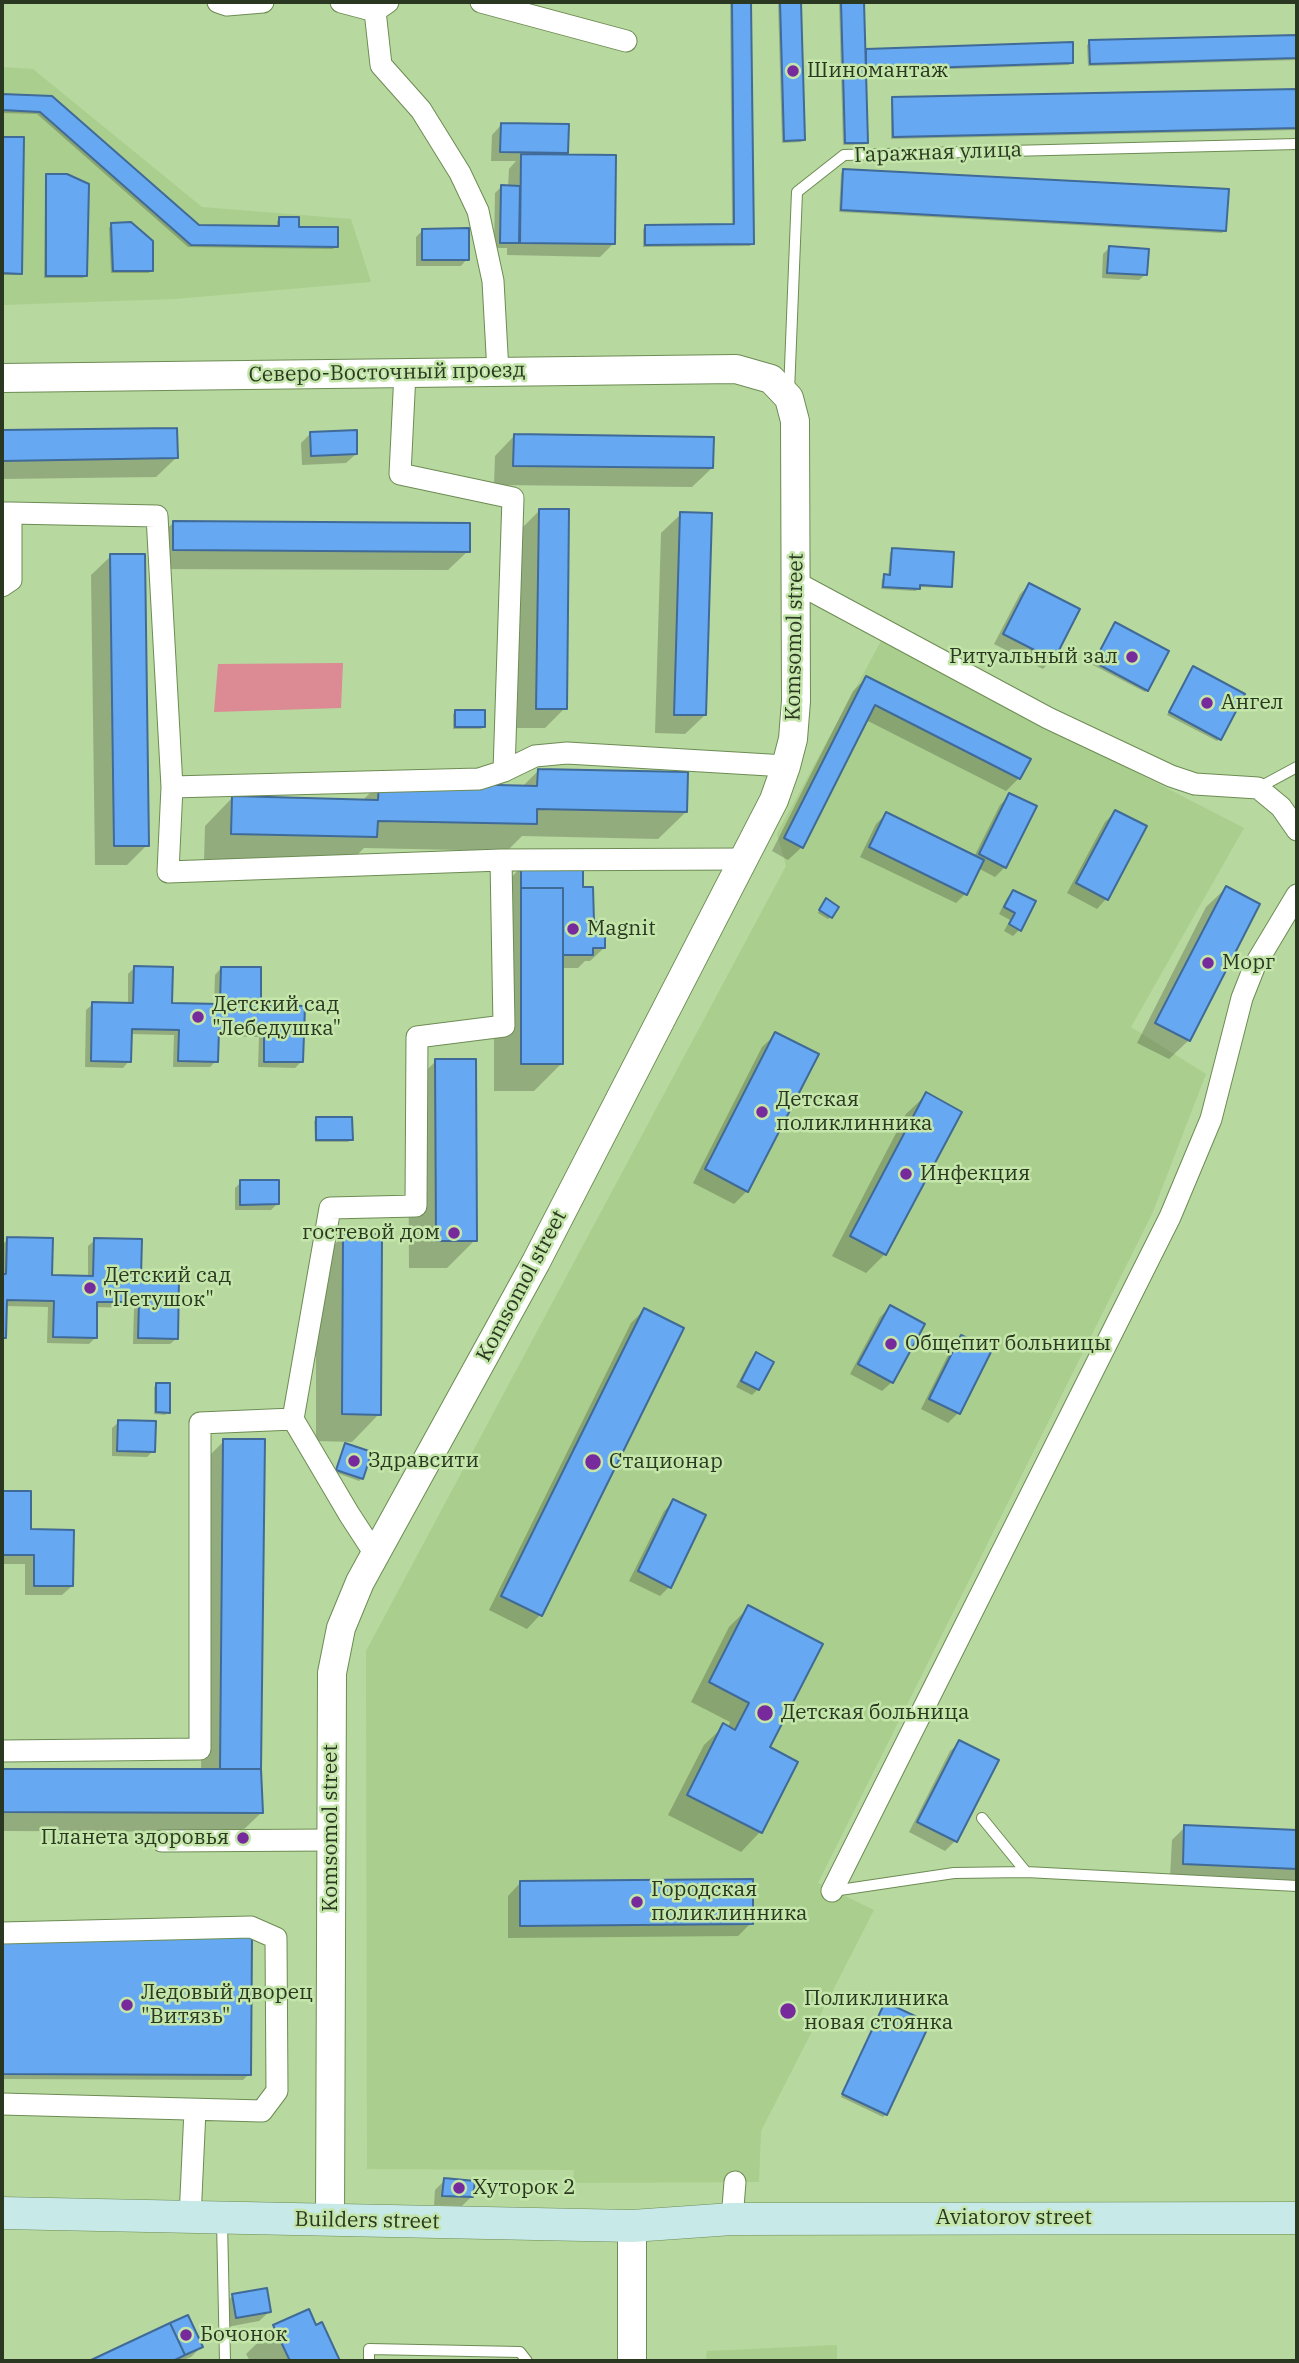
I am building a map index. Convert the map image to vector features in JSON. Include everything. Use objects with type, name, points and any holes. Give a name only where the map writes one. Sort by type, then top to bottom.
[{"type":"main road","name":"Builders street","points":[[2,2213],[632,2226],[732,2218]]},
{"type":"main road","name":"Aviatorov street","points":[[732,2218],[1297,2218]]},
{"type":"street","points":[[218,2],[227,5],[263,2]]},
{"type":"street","points":[[341,2],[382,6],[382,65],[421,110],[460,173],[478,211],[492,281],[498,372]]},
{"type":"street","points":[[481,2],[626,41]]},
{"type":"street","name":"Северо-Восточный проезд","points":[[2,378],[736,369],[780,389]]},
{"type":"street","points":[[405,373],[400,474],[513,498],[504,771]]},
{"type":"street","name":"Komsomol street","points":[[330,2220],[332,1673],[341,1628],[360,1582],[536,1262],[745,859],[770,810],[786,766],[793,739],[796,701],[795,421],[780,389]]},
{"type":"street","points":[[2,586],[11,580],[6,513],[157,516],[172,787],[168,872],[501,860],[745,859]]},
{"type":"street","points":[[797,583],[1048,718],[1171,776],[1195,783],[1258,788],[1281,807],[1297,830]]},
{"type":"street","points":[[172,787],[479,779],[535,756],[567,753],[786,766]]},
{"type":"street","points":[[375,1554],[293,1419],[330,1208],[416,1206],[417,1037],[504,1026],[501,860]]},
{"type":"street","points":[[832,1891],[1000,1561],[1170,1217],[1211,1119],[1242,998],[1251,976],[1297,895]]},
{"type":"street","points":[[2,1751],[200,1749],[200,1423],[293,1419]]},
{"type":"street","points":[[162,1841],[331,1840]]},
{"type":"street","points":[[2,1933],[251,1927],[276,1938],[276,2091],[262,2111],[2,2104]]},
{"type":"street","points":[[190,2218],[195,2110]]},
{"type":"street","points":[[732,2218],[735,2182]]},
{"type":"street","points":[[632,2226],[632,2361]]},
{"type":"lane","name":"Гаражная улица","points":[[780,389],[797,192],[844,155],[1297,144]]},
{"type":"lane","points":[[1258,788],[1297,767]]},
{"type":"lane","points":[[982,1818],[1026,1872]]},
{"type":"lane","points":[[832,1891],[954,1873],[1026,1872],[1297,1886]]},
{"type":"lane","points":[[222,2219],[225,2361]]},
{"type":"lane","points":[[369,2361],[369,2349],[520,2352],[527,2361]]},
{"type":"shaded area","points":[[2,67],[33,69],[202,207],[351,219],[371,282],[175,299],[2,305]]},
{"type":"shaded area","points":[[881,641],[1244,828],[1131,1027],[1206,1074],[1152,1214],[818,1883],[874,1910],[761,2131],[759,2182],[573,2183],[574,2170],[367,2169],[366,1651],[786,866],[777,834]]},
{"type":"shaded area","points":[[343,663],[341,708],[214,712],[218,664]]},
{"type":"shaded area","points":[[837,2345],[837,2361],[706,2361],[707,2351]]},
{"type":"building","points":[[732,2],[751,2],[754,244],[645,245],[645,225],[734,224]]},
{"type":"building","name":"Шиномантаж","points":[[780,2],[801,2],[805,140],[784,141]]},
{"type":"building","points":[[841,2],[864,2],[868,143],[845,143]]},
{"type":"building","points":[[1297,35],[1297,58],[1090,64],[1089,40]]},
{"type":"building","points":[[1073,42],[1073,63],[866,70],[866,49]]},
{"type":"building","points":[[1297,89],[1297,128],[893,137],[892,97]]},
{"type":"building","points":[[2,94],[52,96],[199,225],[279,226],[279,217],[299,217],[299,227],[338,227],[338,247],[191,245],[40,112],[2,110]]},
{"type":"building","points":[[501,123],[569,124],[568,153],[500,152]]},
{"type":"building","points":[[2,137],[24,137],[22,274],[2,273]]},
{"type":"building","points":[[521,154],[616,155],[615,244],[520,243]]},
{"type":"building","points":[[843,169],[1229,189],[1226,231],[841,210]]},
{"type":"building","points":[[46,174],[67,174],[89,184],[87,276],[46,276]]},
{"type":"building","points":[[501,185],[520,186],[519,243],[500,243]]},
{"type":"building","points":[[131,222],[153,241],[153,271],[113,271],[111,223]]},
{"type":"building","points":[[469,228],[469,260],[422,260],[422,229]]},
{"type":"building","points":[[1109,246],[1149,249],[1147,275],[1107,273]]},
{"type":"building","points":[[177,428],[178,458],[2,461],[2,430]]},
{"type":"building","points":[[357,430],[357,454],[311,456],[310,432]]},
{"type":"building","points":[[514,434],[714,437],[713,468],[513,466]]},
{"type":"building","points":[[539,509],[569,509],[567,709],[536,709]]},
{"type":"building","points":[[680,512],[712,513],[706,715],[674,715]]},
{"type":"building","points":[[173,521],[470,523],[470,552],[173,550]]},
{"type":"building","points":[[892,548],[954,552],[952,587],[883,587],[884,574],[890,575]]},
{"type":"building","points":[[110,554],[145,554],[149,846],[114,846]]},
{"type":"building","points":[[1029,583],[1080,609],[1054,660],[1003,634]]},
{"type":"building","name":"Ритуальный зал","points":[[1115,622],[1169,651],[1148,691],[1094,662]]},
{"type":"building","name":"Ангел","points":[[1193,666],[1245,694],[1221,740],[1169,712]]},
{"type":"building","points":[[866,676],[1031,759],[1020,779],[875,705],[803,848],[784,838]]},
{"type":"building","points":[[455,710],[485,710],[485,727],[455,727]]},
{"type":"building","points":[[538,769],[688,772],[687,812],[537,809],[537,824],[378,821],[377,837],[231,834],[232,796],[378,800],[379,782],[537,786]]},
{"type":"building","points":[[1009,793],[1037,806],[1006,868],[979,854]]},
{"type":"building","points":[[1115,810],[1147,826],[1108,900],[1076,883]]},
{"type":"building","points":[[886,812],[984,860],[967,895],[869,847]]},
{"type":"building","points":[[521,865],[583,865],[583,887],[593,887],[594,922],[605,922],[605,948],[593,948],[593,955],[563,955],[563,888],[521,888]]},
{"type":"building","name":"Морг","points":[[1226,886],[1260,904],[1190,1041],[1155,1023]]},
{"type":"building","points":[[521,888],[563,888],[563,1064],[521,1064]]},
{"type":"building","points":[[1013,890],[1036,901],[1021,931],[1009,924],[1015,913],[1004,907]]},
{"type":"building","points":[[826,898],[839,907],[832,918],[819,910]]},
{"type":"building","name":"Детский сад \"Лебедушка\"","points":[[134,966],[173,967],[172,1003],[220,1004],[221,967],[261,967],[261,1005],[305,1006],[303,1062],[264,1062],[264,1031],[219,1030],[218,1062],[178,1061],[179,1030],[132,1029],[131,1062],[91,1061],[92,1002],[133,1003]]},
{"type":"building","name":"Детская поликлинника","points":[[775,1032],[819,1054],[748,1192],[705,1169]]},
{"type":"building","points":[[435,1059],[476,1059],[477,1241],[436,1241]]},
{"type":"building","name":"Инфекция","points":[[926,1092],[962,1112],[886,1255],[850,1236]]},
{"type":"building","points":[[316,1117],[352,1117],[353,1140],[316,1140]]},
{"type":"building","points":[[240,1180],[279,1180],[279,1204],[240,1205]]},
{"type":"building","points":[[343,1234],[382,1234],[381,1415],[342,1414]]},
{"type":"building","name":"Детский сад \"Петушок\"","points":[[7,1237],[53,1238],[52,1275],[93,1276],[94,1238],[142,1239],[141,1276],[179,1277],[178,1339],[138,1338],[139,1302],[97,1302],[97,1338],[53,1337],[54,1301],[7,1300],[6,1338],[2,1338],[2,1274],[6,1274]]},
{"type":"building","name":"Общепит больницы","points":[[890,1305],[925,1324],[893,1383],[858,1364]]},
{"type":"building","name":"Стационар","points":[[644,1308],[684,1328],[542,1616],[501,1596]]},
{"type":"building","points":[[961,1335],[992,1350],[960,1414],[929,1399]]},
{"type":"building","points":[[756,1352],[774,1362],[759,1390],[741,1381]]},
{"type":"building","points":[[156,1383],[170,1383],[170,1413],[156,1412]]},
{"type":"building","points":[[118,1420],[156,1421],[155,1452],[117,1451]]},
{"type":"building","points":[[223,1439],[265,1439],[261,1769],[220,1769]]},
{"type":"building","name":"Здравсити","points":[[345,1443],[372,1452],[363,1479],[336,1470]]},
{"type":"building","points":[[2,1491],[31,1491],[31,1529],[74,1530],[73,1586],[34,1586],[34,1555],[2,1555]]},
{"type":"building","points":[[673,1499],[706,1515],[671,1588],[638,1571]]},
{"type":"building","name":"Детская больница","points":[[748,1605],[823,1644],[770,1747],[798,1762],[762,1833],[687,1795],[723,1723],[735,1730],[749,1703],[709,1682]]},
{"type":"building","points":[[959,1740],[999,1760],[957,1842],[917,1822]]},
{"type":"building","points":[[2,1769],[261,1769],[263,1813],[2,1812]]},
{"type":"building","points":[[1184,1825],[1297,1830],[1297,1869],[1183,1864]]},
{"type":"building","name":"Городская поликлинника","points":[[753,1879],[753,1924],[520,1926],[520,1881]]},
{"type":"building","name":"Ледовый дворец \"Витязь\"","points":[[2,1934],[252,1936],[251,2075],[2,2074]]},
{"type":"building","points":[[885,2002],[930,2023],[887,2115],[842,2094]]},
{"type":"building","name":"Хуторок 2","points":[[444,2178],[475,2181],[473,2197],[442,2196]]},
{"type":"building","points":[[267,2288],[271,2312],[236,2318],[232,2294]]},
{"type":"building","points":[[309,2309],[316,2325],[322,2322],[340,2361],[290,2361],[273,2325]]},
{"type":"building","name":"Бочонок","points":[[188,2315],[203,2347],[185,2355],[170,2323]]},
{"type":"building","points":[[170,2323],[185,2355],[173,2361],[89,2361]]},
{"type":"place","name":"Шиномантаж","points":[[793,71]]},
{"type":"place","name":"Ритуальный зал","points":[[1132,657]]},
{"type":"place","name":"Ангел","points":[[1207,703]]},
{"type":"place","name":"Magnit","points":[[573,929]]},
{"type":"place","name":"Морг","points":[[1208,963]]},
{"type":"place","name":"Детский сад \"Лебедушка\"","points":[[198,1017]]},
{"type":"place","name":"Детская поликлинника","points":[[762,1112]]},
{"type":"place","name":"Инфекция","points":[[906,1174]]},
{"type":"place","name":"гостевой дом","points":[[454,1233]]},
{"type":"place","name":"Детский сад \"Петушок\"","points":[[90,1288]]},
{"type":"place","name":"Общепит больницы","points":[[891,1344]]},
{"type":"place","name":"Здравсити","points":[[354,1461]]},
{"type":"place","name":"Стационар","points":[[593,1462]]},
{"type":"place","name":"Детская больница","points":[[765,1713]]},
{"type":"place","name":"Планета здоровья","points":[[243,1838]]},
{"type":"place","name":"Городская поликлинника","points":[[637,1902]]},
{"type":"place","name":"Ледовый дворец \"Витязь\"","points":[[127,2005]]},
{"type":"place","name":"Поликлиника новая стоянка","points":[[788,2011]]},
{"type":"place","name":"Хуторок 2","points":[[459,2188]]},
{"type":"place","name":"Бочонок","points":[[186,2335]]}]
